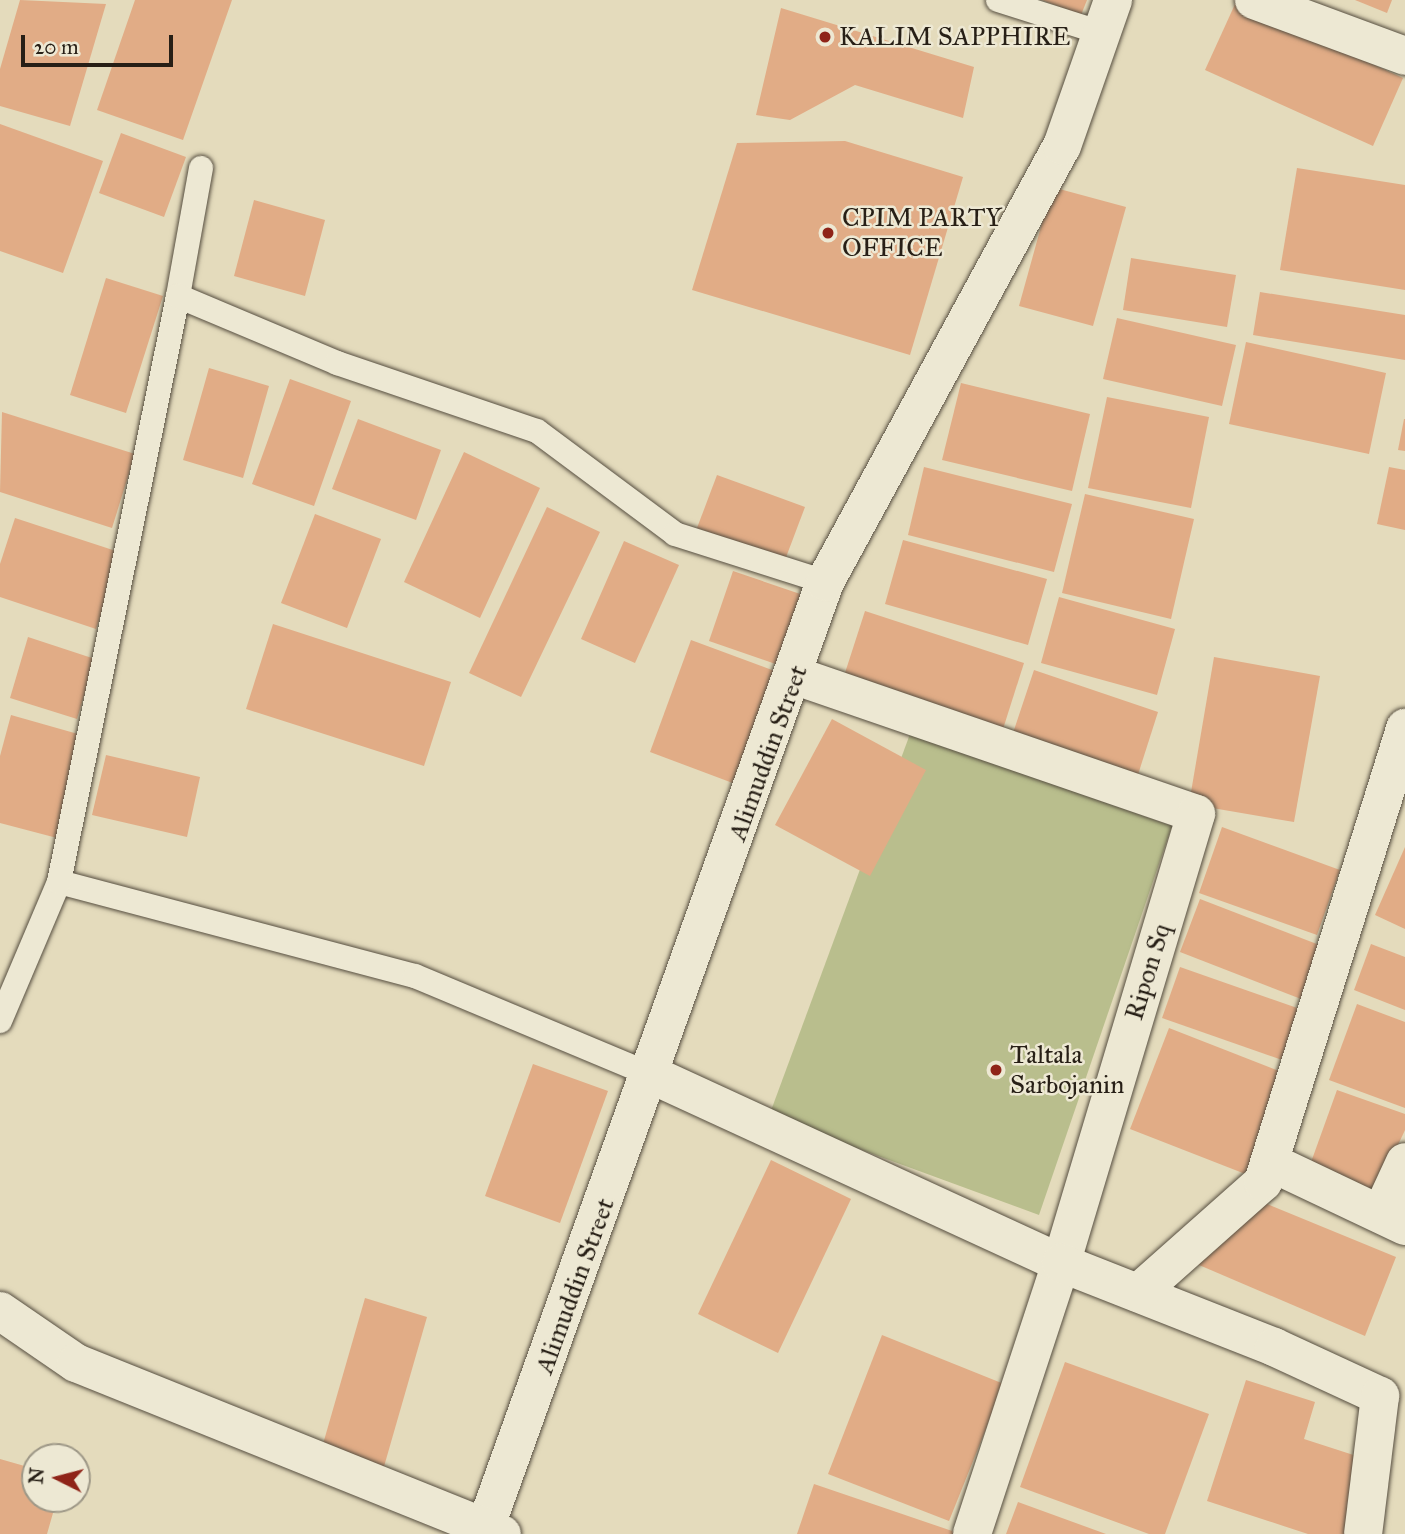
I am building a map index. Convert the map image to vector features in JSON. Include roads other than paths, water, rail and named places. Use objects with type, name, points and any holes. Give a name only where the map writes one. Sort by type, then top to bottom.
[{"type":"street","points":[[1254,0],[1405,56]]},
{"type":"street","name":"Alimuddin Street","points":[[491,1531],[796,676],[825,582],[1062,146],[1107,16]]},
{"type":"street","name":"Ripon Sq","points":[[796,676],[1196,814],[1061,1263],[972,1534]]},
{"type":"street","points":[[1138,1293],[1263,1182],[1405,728]]},
{"type":"street","points":[[652,1075],[1061,1263],[1380,1396],[1363,1534]]},
{"type":"street","points":[[1270,1162],[1393,1220],[1405,1162]]},
{"type":"street","points":[[0,1311],[76,1363],[491,1531]]},
{"type":"lane","points":[[998,0],[1107,16]]},
{"type":"lane","points":[[0,1021],[59,882],[178,296],[201,168]]},
{"type":"lane","points":[[178,296],[337,363],[537,431],[675,534],[825,582]]},
{"type":"lane","points":[[59,882],[415,976],[652,1075]]},
{"type":"place","name":"KALIM SAPPHIRE","points":[[825,37]]},
{"type":"place","name":"CPIM PARTY OFFICE","points":[[828,233]]},
{"type":"place","name":"Taltala Sarbojanin","points":[[996,1070]]}]
